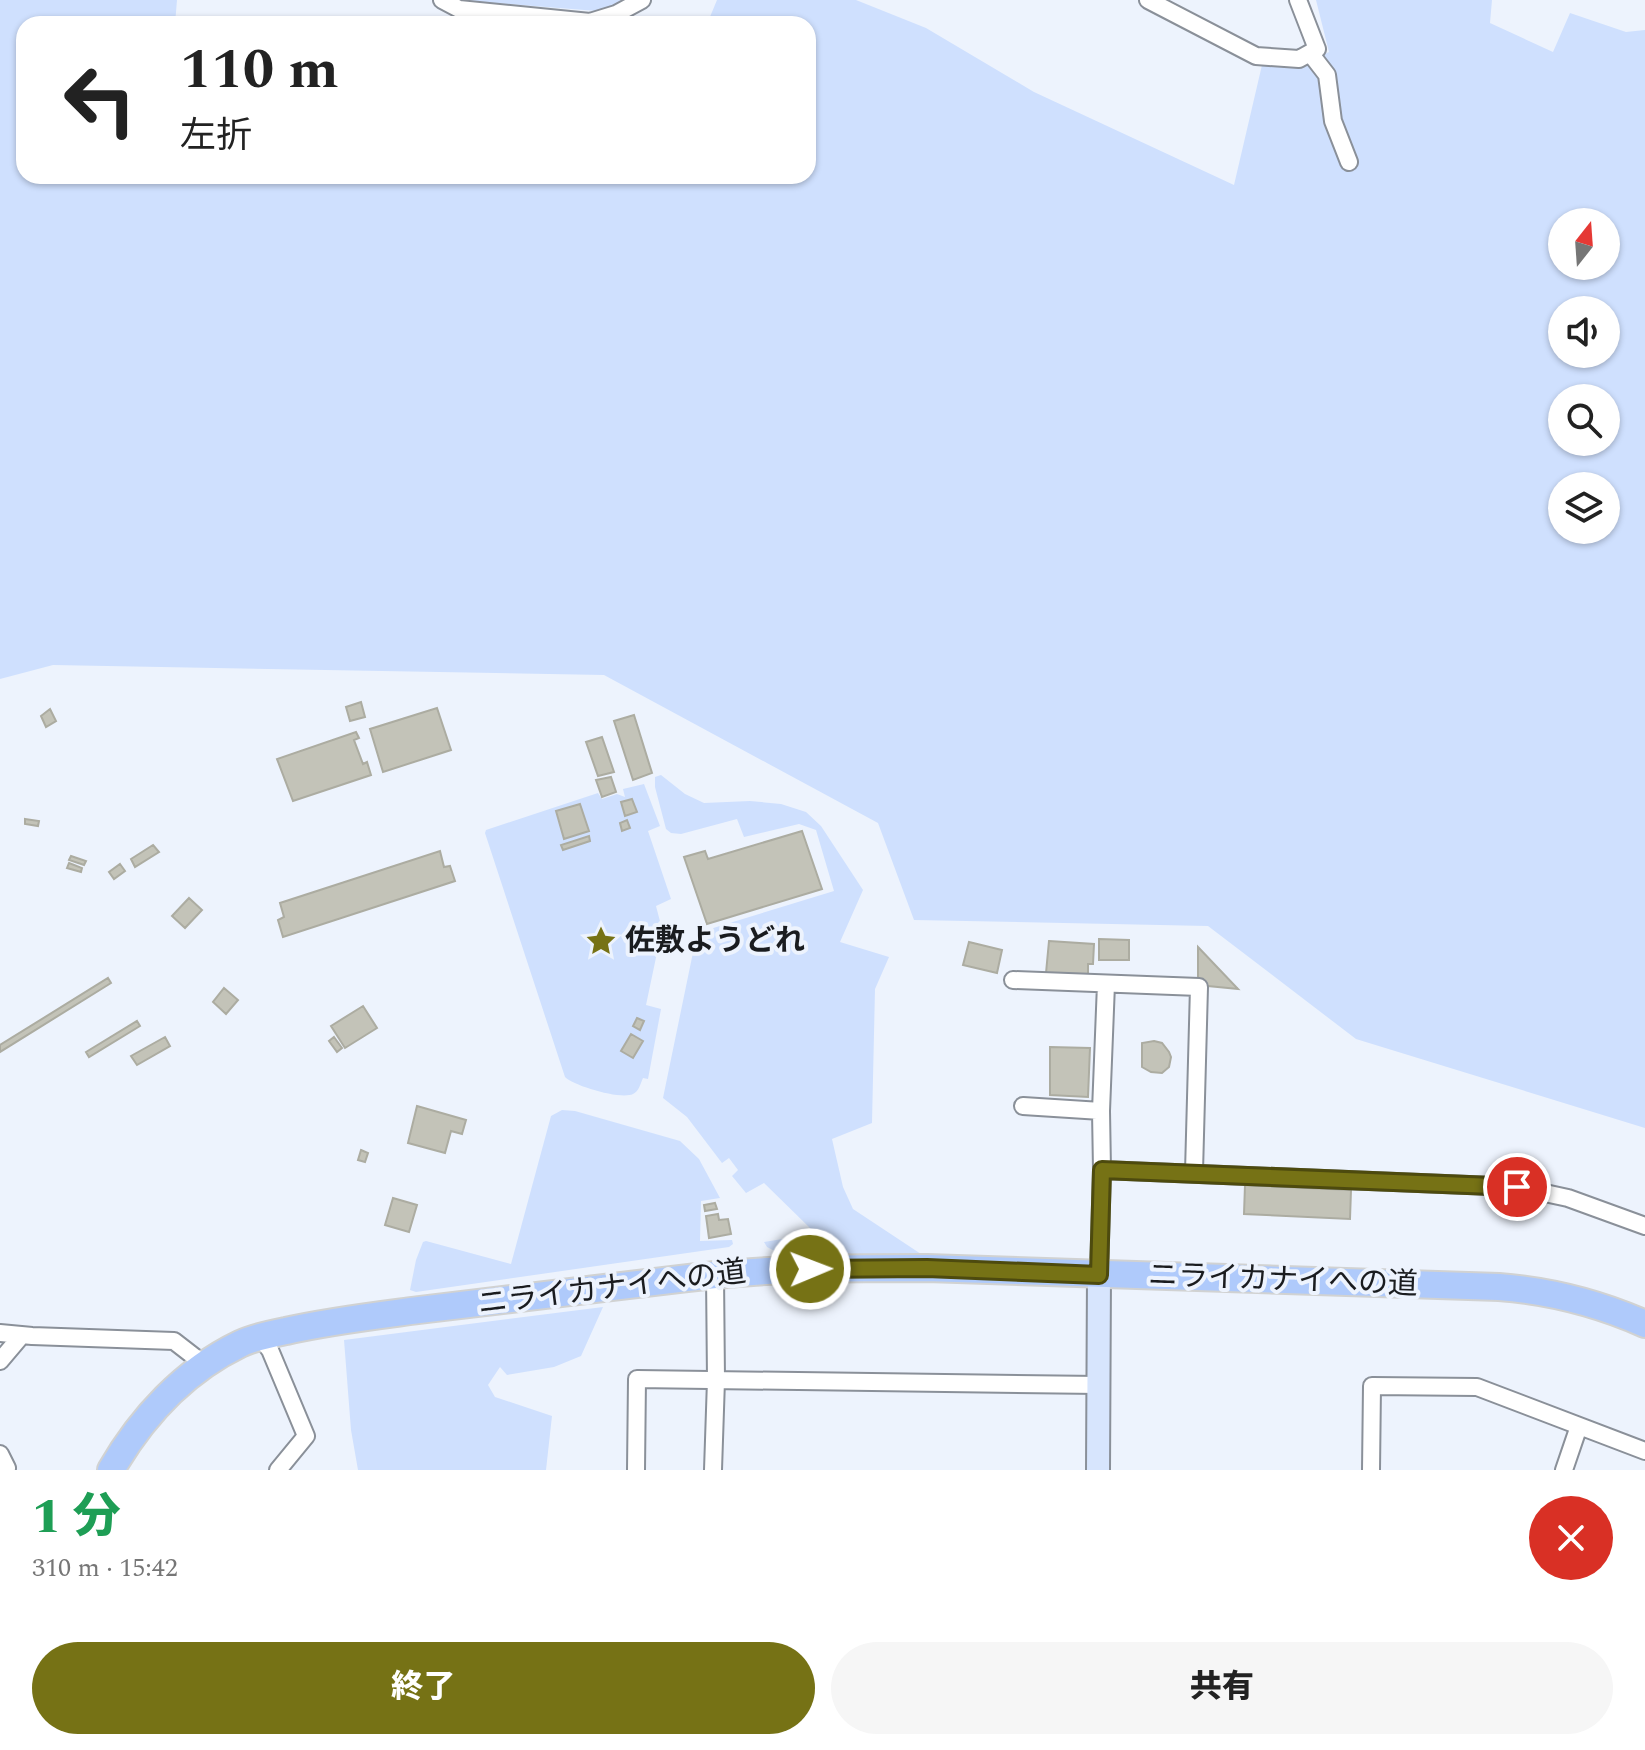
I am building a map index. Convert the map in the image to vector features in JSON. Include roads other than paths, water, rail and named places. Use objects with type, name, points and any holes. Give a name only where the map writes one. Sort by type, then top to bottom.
[{"type":"main road","name":"ニライカナイへの道","points":[[111,1470],[139,1426],[160,1403],[205,1365],[260,1337],[329,1321],[752,1271],[927,1268],[1499,1287],[1560,1295],[1645,1324]]},
{"type":"street","points":[[442,0],[459,9],[530,16]]},
{"type":"street","points":[[610,16],[642,0]]},
{"type":"street","points":[[1148,0],[1256,56],[1299,59],[1317,49],[1298,0]]},
{"type":"street","points":[[1310,53],[1327,75],[1333,121],[1349,162]]},
{"type":"street","points":[[1013,980],[1199,987],[1194,1172]]},
{"type":"street","points":[[1098,1470],[1101,1111],[1106,984]]},
{"type":"street","points":[[1023,1106],[1101,1111]]},
{"type":"street","points":[[1102,1170],[1517,1187],[1568,1198],[1645,1226]]},
{"type":"street","points":[[713,1470],[715,1275]]},
{"type":"street","points":[[0,1333],[174,1341],[205,1365]]},
{"type":"street","points":[[0,1361],[22,1335]]},
{"type":"street","points":[[260,1337],[270,1350],[306,1436],[278,1470]]},
{"type":"street","points":[[636,1470],[637,1379],[1099,1385]]},
{"type":"street","points":[[1371,1470],[1372,1386],[1477,1387],[1645,1451]]},
{"type":"street","points":[[1564,1470],[1579,1426]]},
{"type":"street","points":[[0,1454],[6,1470]]},
{"type":"place","name":"佐敷ようどれ","points":[[601,941]]}]
